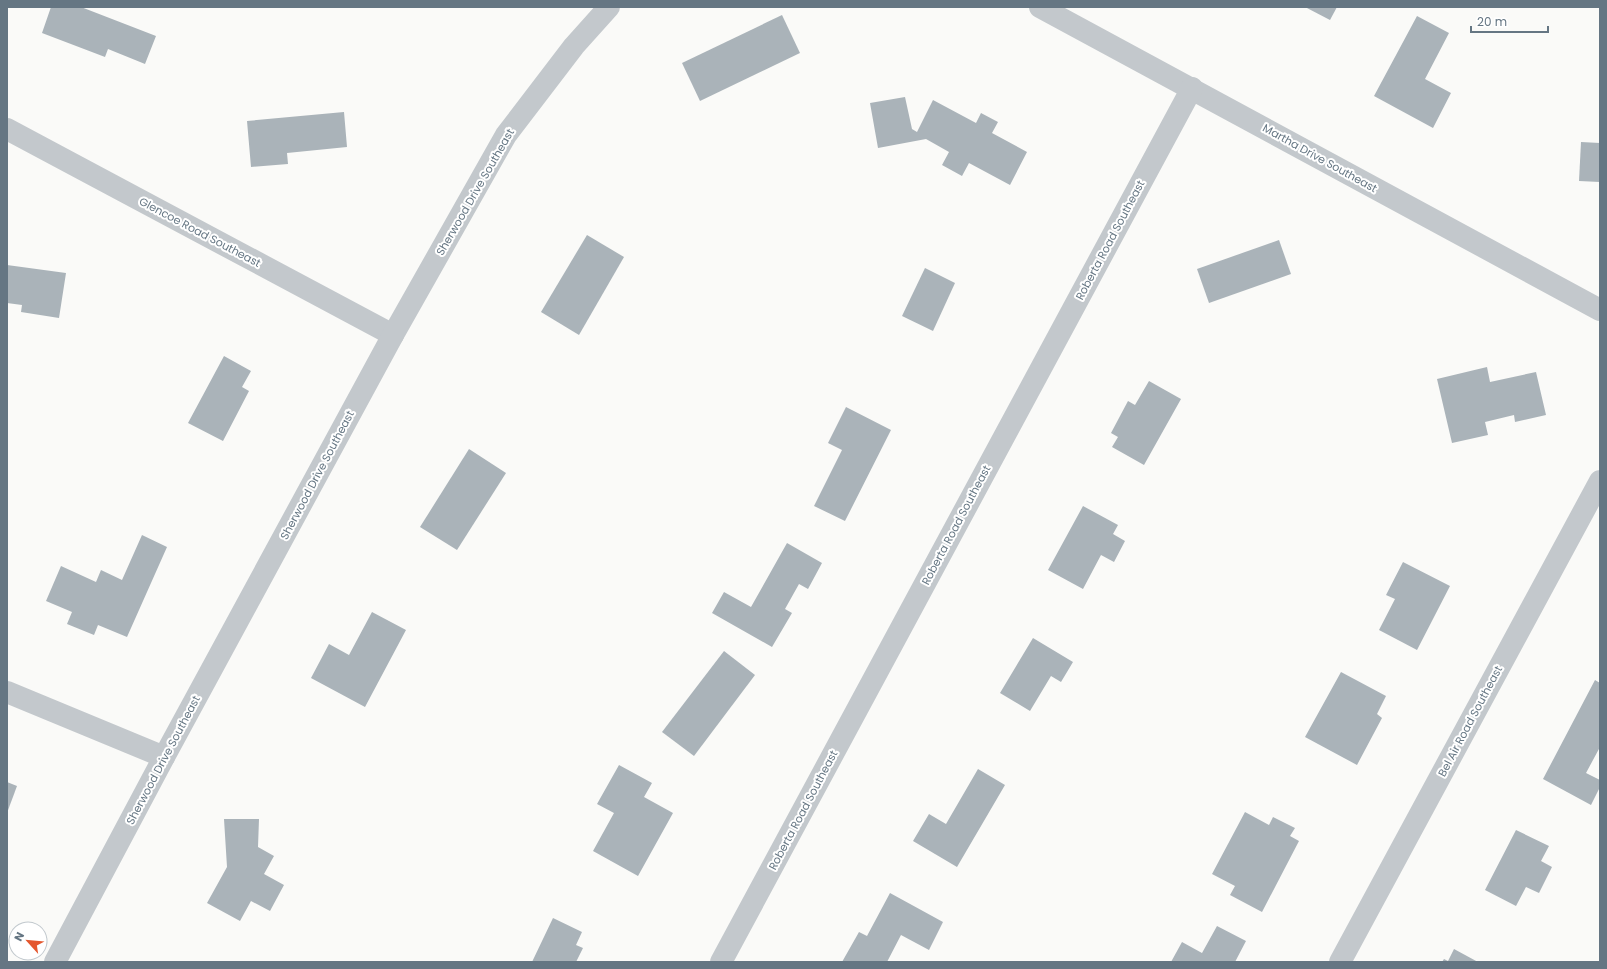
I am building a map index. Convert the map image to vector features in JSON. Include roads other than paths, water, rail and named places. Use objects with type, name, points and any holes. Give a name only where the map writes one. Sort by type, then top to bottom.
[{"type":"street","name":"Sherwood Drive Southeast","points":[[55,962],[164,757],[393,335],[506,135],[574,46],[609,7]]},
{"type":"street","name":"Martha Drive Southeast","points":[[1040,7],[1600,310]]},
{"type":"street","name":"Roberta Road Southeast","points":[[721,962],[1192,88]]},
{"type":"street","name":"Glencoe Road Southeast","points":[[7,129],[393,335]]},
{"type":"street","name":"Bel Air Road Southeast","points":[[1340,962],[1600,481]]},
{"type":"street","points":[[7,692],[164,757]]}]
